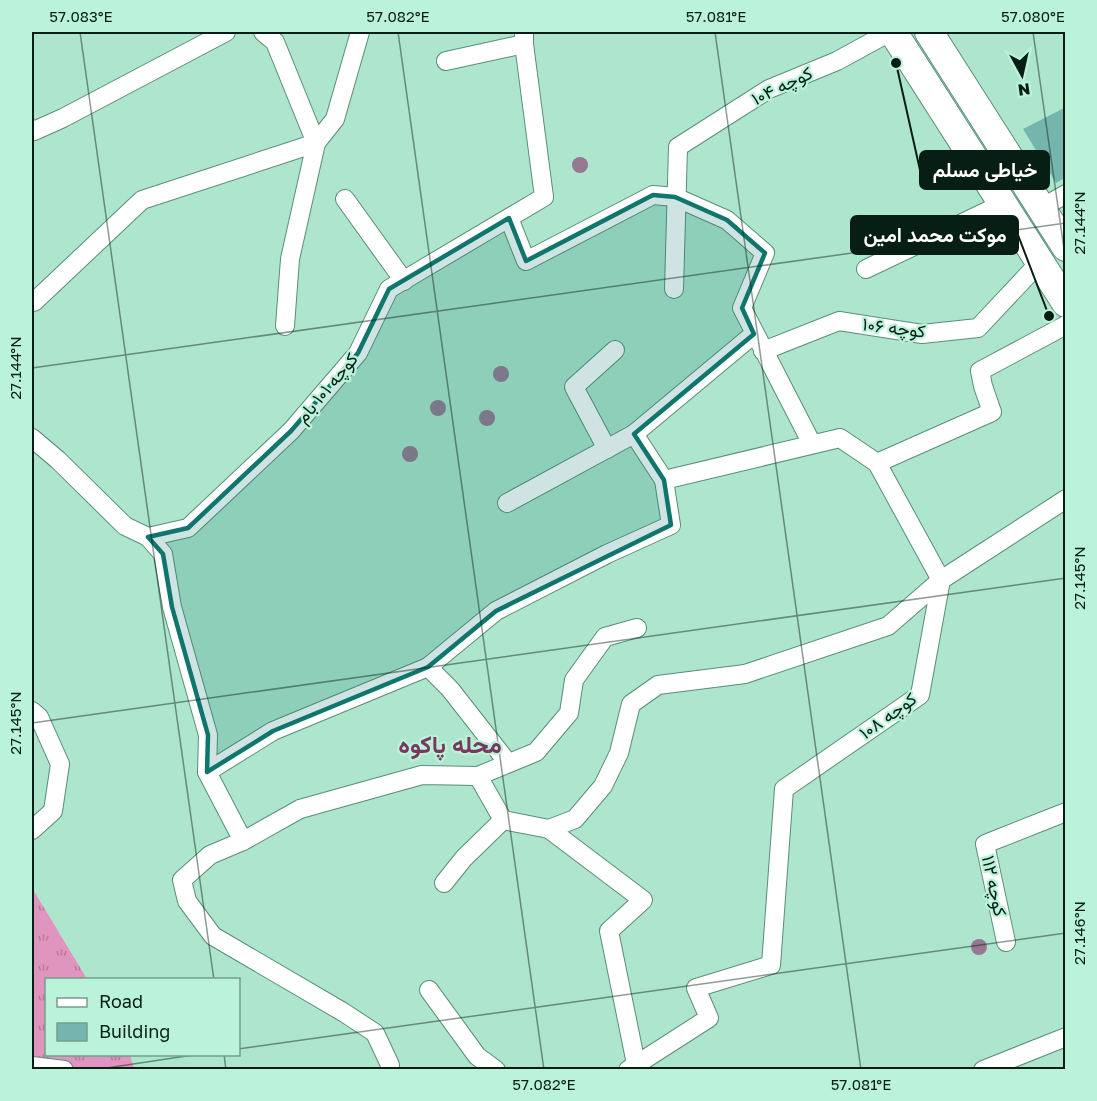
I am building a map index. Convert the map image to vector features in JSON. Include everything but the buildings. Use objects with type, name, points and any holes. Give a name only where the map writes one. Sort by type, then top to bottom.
[{"type":"main road","points":[[892,32],[1065,303]]},
{"type":"main road","points":[[929,32],[1053,201],[1065,247]]},
{"type":"street","points":[[32,129],[34,131],[63,118],[226,32]]},
{"type":"street","points":[[263,32],[275,42],[316,143]]},
{"type":"street","points":[[285,326],[290,259],[316,143],[335,119],[360,32]]},
{"type":"street","name":"کوچه ۱۰۴","points":[[675,197],[678,147],[769,89],[837,61],[892,32]]},
{"type":"street","points":[[446,61],[524,38]]},
{"type":"street","name":"کوچه ۱۰۱ بام","points":[[148,537],[188,528],[291,430],[358,353],[389,289],[544,197],[524,38]]},
{"type":"street","points":[[34,302],[142,200],[316,143]]},
{"type":"street","points":[[508,218],[526,261],[653,195],[675,197],[727,220],[765,253],[742,308],[812,444]]},
{"type":"street","points":[[674,289],[675,197]]},
{"type":"street","points":[[345,199],[404,280]]},
{"type":"street","points":[[866,268],[1002,204]]},
{"type":"street","name":"کوچه ۱۰۶","points":[[763,351],[839,321],[922,334],[978,328],[1040,263]]},
{"type":"street","points":[[877,463],[992,412],[980,371],[1065,325]]},
{"type":"street","points":[[507,503],[634,434],[754,334]]},
{"type":"street","points":[[607,449],[574,387],[615,350]]},
{"type":"street","points":[[207,772],[273,730],[428,666],[496,611],[607,554],[671,525],[664,480],[634,434]]},
{"type":"street","points":[[32,438],[58,460],[124,526],[148,537],[163,554],[172,607],[208,735],[207,772],[243,841]]},
{"type":"street","points":[[664,480],[840,438],[877,463],[941,580]]},
{"type":"street","points":[[549,829],[575,819],[603,786],[619,753],[630,704],[658,685],[746,674],[888,626],[941,580],[1065,499]]},
{"type":"street","name":"کوچه ۱۰۸","points":[[632,1067],[709,1018],[696,988],[771,965],[784,789],[920,695],[941,580]]},
{"type":"street","points":[[390,1070],[390,1065],[375,1033],[213,936],[187,901],[182,879],[210,855],[243,841],[300,809],[422,775],[478,776],[536,752],[568,713],[574,680],[605,637],[637,628]]},
{"type":"street","points":[[428,666],[450,688],[508,763]]},
{"type":"street","points":[[32,711],[39,717],[60,764],[53,811],[32,830]]},
{"type":"street","points":[[478,776],[503,820],[549,829],[643,900],[609,931],[632,1067]]},
{"type":"street","name":"کوچه ۱۱۲","points":[[1006,942],[985,844],[1065,812]]},
{"type":"street","points":[[444,883],[464,858],[503,820]]},
{"type":"street","points":[[429,990],[477,1056],[496,1070]]},
{"type":"street","points":[[983,1070],[1065,1037]]},
{"type":"street","points":[[32,1066],[64,1070]]},
{"type":"highlighted area","points":[[653,195],[675,197],[727,220],[765,253],[742,308],[754,334],[634,434],[664,480],[671,525],[496,611],[428,667],[273,731],[207,772],[208,735],[172,607],[163,554],[148,537],[188,528],[291,431],[358,353],[389,289],[509,218],[526,261]]},
{"type":"green space","points":[[32,888],[86,978],[45,978],[45,1056],[130,1056],[134,1069],[32,1069]]},
{"type":"place","name":"خیاطی مسلم","points":[[896,63]]},
{"type":"place","name":"موکت محمد امین","points":[[1049,316]]},
{"type":"district","name":"محله پاکوه","points":[[450,745]]}]
